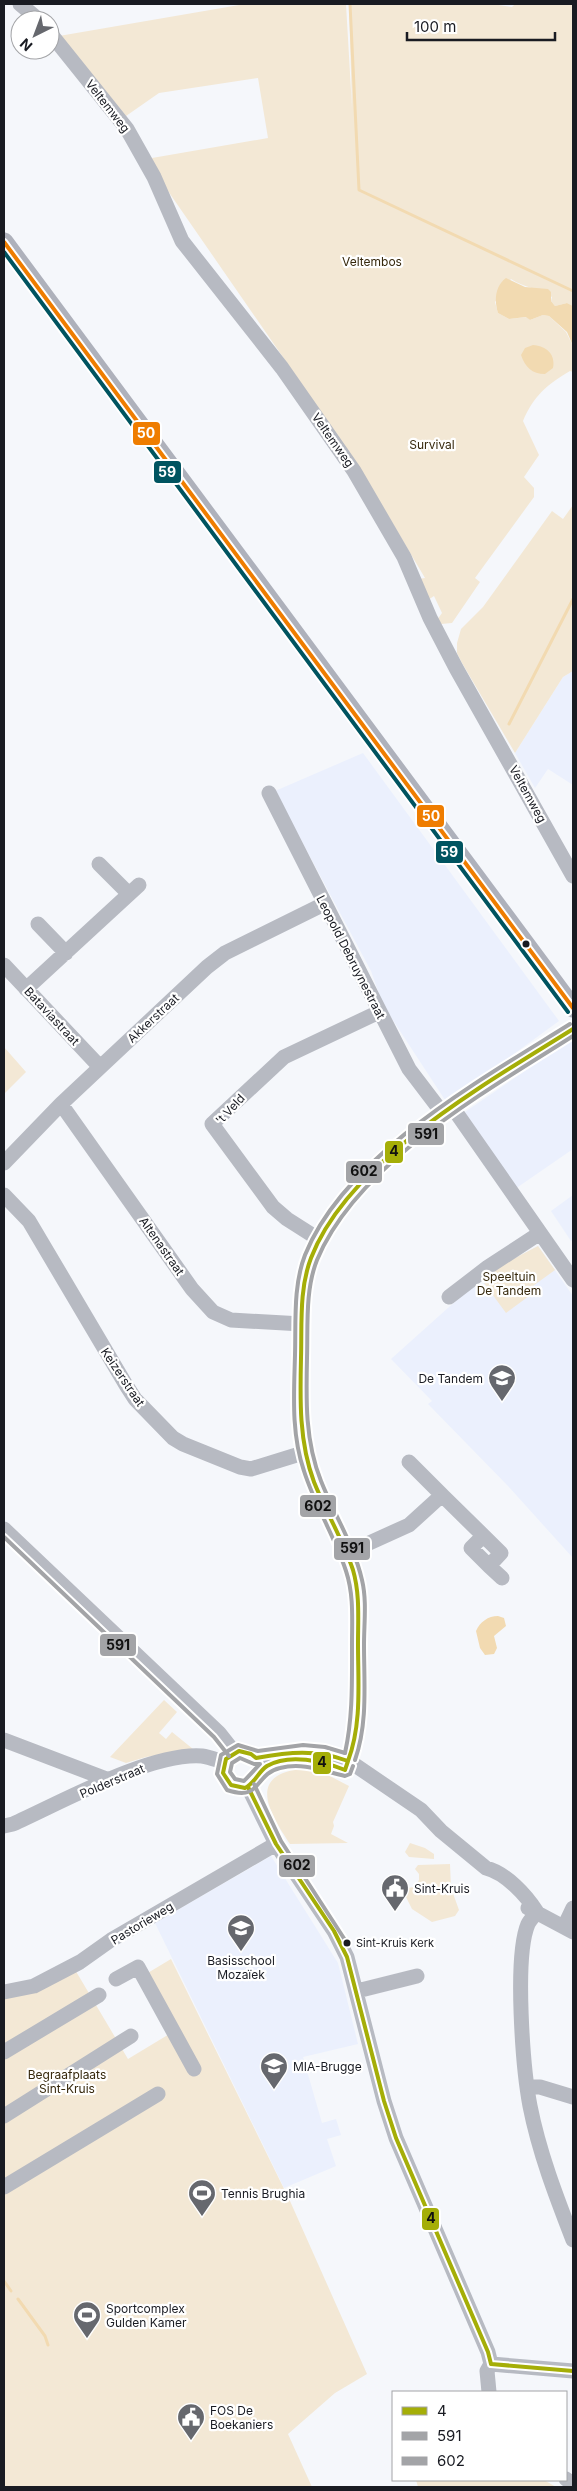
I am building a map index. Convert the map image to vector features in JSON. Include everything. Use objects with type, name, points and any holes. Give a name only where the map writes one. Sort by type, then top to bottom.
[{"type":"main road","points":[[4,242],[573,1008]]},
{"type":"street","name":"Veltemweg","points":[[60,45],[127,129],[154,178],[182,241],[282,368],[354,472],[404,557],[430,618],[456,668],[573,876]]},
{"type":"street","name":"Leopold Debruynestraat","points":[[269,793],[409,1069],[449,1111],[573,1280]]},
{"type":"street","points":[[26,989],[134,889],[99,864]]},
{"type":"street","name":"Akkerstraat","points":[[4,1163],[60,1104],[225,953],[324,904]]},
{"type":"street","points":[[38,924],[66,953]]},
{"type":"street","name":"Bataviastraat","points":[[4,965],[100,1067]]},
{"type":"street","name":"'t Veld","points":[[320,1240],[286,1219],[273,1207],[212,1124],[284,1057],[379,1012]]},
{"type":"street","points":[[347,1766],[356,1726],[358,1697],[356,1581],[304,1452],[300,1425],[302,1324],[307,1271],[320,1240],[360,1185],[392,1155],[449,1111],[573,1029]]},
{"type":"street","name":"Altenastraat","points":[[60,1104],[192,1289],[213,1312],[231,1320],[302,1324]]},
{"type":"street","name":"Keizerstraat","points":[[4,1195],[29,1221],[135,1400],[161,1428],[183,1444],[240,1467],[250,1469],[304,1452]]},
{"type":"street","points":[[449,1297],[488,1267],[540,1233]]},
{"type":"street","points":[[409,1462],[501,1553],[489,1566],[502,1578]]},
{"type":"street","points":[[345,1554],[410,1524],[442,1495]]},
{"type":"street","points":[[4,1529],[219,1734],[229,1757],[223,1773],[231,1785],[238,1788],[248,1786],[256,1781],[258,1765]]},
{"type":"street","points":[[201,1756],[211,1751],[219,1734]]},
{"type":"street","points":[[4,1740],[109,1780]]},
{"type":"street","points":[[258,1765],[300,1750],[325,1752],[421,1810],[441,1831],[486,1868],[489,1877],[521,1904],[568,1930],[573,1908]]},
{"type":"street","points":[[229,1757],[245,1752],[258,1765]]},
{"type":"street","name":"Polderstraat","points":[[4,1826],[13,1824],[109,1780],[158,1763],[201,1756],[229,1757]]},
{"type":"street","points":[[248,1786],[276,1844],[334,1931],[347,1957],[384,2101],[396,2138],[488,2352],[491,2364],[487,2371],[489,2391]]},
{"type":"street","name":"Pastorieweg","points":[[4,1992],[34,1986],[80,1962],[111,1940],[276,1844]]},
{"type":"street","points":[[537,1912],[528,1923],[522,1961],[521,2000],[528,2087],[530,2105],[541,2150],[573,2240]]},
{"type":"street","points":[[116,1979],[138,1967],[194,2070]]},
{"type":"street","points":[[357,1991],[417,1976]]},
{"type":"street","points":[[4,2052],[99,1995]]},
{"type":"street","points":[[4,2116],[132,2036]]},
{"type":"street","points":[[528,2087],[540,2087],[573,2097]]},
{"type":"street","points":[[4,2187],[158,2094]]},
{"type":"street","points":[[491,2364],[573,2371]]},
{"type":"shaded area","points":[[506,278],[525,287],[548,289],[551,292],[551,301],[555,306],[567,303],[573,306],[573,346],[567,332],[549,316],[543,315],[530,320],[526,317],[509,319],[498,313],[496,294],[502,281]]},
{"type":"shaded area","points":[[533,345],[549,351],[553,358],[553,368],[545,374],[533,371],[527,366],[521,355],[525,348]]},
{"type":"shaded area","points":[[573,671],[573,785],[548,769],[535,788],[515,753],[563,677]]},
{"type":"shaded area","points":[[363,753],[559,1021],[447,1103],[383,1005],[371,971],[275,791]]},
{"type":"shaded area","points":[[573,1038],[573,1149],[515,1189],[465,1112]]},
{"type":"shaded area","points":[[573,1195],[573,1240],[571,1241],[551,1211]]},
{"type":"shaded area","name":"De Tandem","points":[[538,1246],[573,1296],[573,1558],[508,1486],[428,1404],[432,1401],[391,1359],[473,1287],[484,1283],[498,1267]]},
{"type":"shaded area","points":[[498,1616],[504,1618],[506,1626],[494,1636],[497,1648],[494,1654],[485,1655],[480,1648],[476,1631],[485,1620]]},
{"type":"shaded area","points":[[271,1856],[338,1963],[358,2044],[303,2057],[322,2123],[336,2119],[341,2135],[327,2139],[336,2166],[284,2188],[155,1923]]},
{"type":"green space","name":"Veltembos","points":[[245,4],[346,4],[352,108],[349,4],[492,4],[512,7],[515,4],[573,4],[573,306],[567,303],[555,306],[551,301],[552,297],[511,279],[495,302],[498,313],[509,319],[527,317],[530,320],[543,315],[549,316],[566,332],[573,346],[573,372],[570,371],[548,386],[537,397],[527,412],[523,421],[539,455],[524,477],[534,488],[534,497],[475,578],[480,582],[452,623],[441,624],[437,620],[442,613],[434,596],[428,600],[419,579],[425,578],[359,467],[159,178],[152,158],[268,138],[258,78],[159,93],[126,116],[60,36]]},
{"type":"green space","points":[[573,505],[573,671],[563,677],[515,753],[462,663],[457,653],[457,643],[461,629],[483,607],[552,511],[563,519]]},
{"type":"green space","points":[[4,1047],[26,1072],[4,1094]]},
{"type":"green space","name":"Speeltuin De Tandem","points":[[538,1246],[555,1270],[526,1291],[529,1296],[506,1313],[484,1283],[498,1267]]},
{"type":"green space","points":[[164,1700],[177,1712],[159,1733],[166,1739],[172,1732],[193,1749],[146,1757],[126,1763],[110,1757]]},
{"type":"green space","points":[[301,1769],[322,1772],[349,1786],[333,1822],[334,1826],[331,1834],[348,1843],[290,1844],[282,1832],[270,1809],[267,1798],[268,1787],[273,1779],[284,1773]]},
{"type":"green space","points":[[410,1843],[425,1848],[434,1854],[434,1859],[409,1857],[405,1852]]},
{"type":"green space","points":[[450,1864],[451,1888],[459,1910],[455,1916],[432,1922],[412,1909],[405,1895],[408,1888],[414,1887],[419,1880],[419,1874],[415,1869],[418,1865]]},
{"type":"green space","name":"Begraafplaats Sint-Kruis","points":[[171,1959],[290,2201],[367,2374],[335,2393],[288,2434],[312,2487],[4,2487],[4,1996],[74,1968],[128,2059],[171,2033],[141,1977]]},
{"type":"green space","points":[[416,2481],[546,2481],[556,2487],[418,2487]]},
{"type":"waterway","points":[[350,4],[359,190],[573,291]]},
{"type":"waterway","points":[[509,724],[573,599]]},
{"type":"waterway","points":[[4,2281],[11,2291]]},
{"type":"waterway","points":[[18,2299],[45,2336],[48,2345]]},
{"type":"transit line","name":"50","points":[[4,242],[573,1008]]},
{"type":"transit line","name":"59","points":[[4,252],[568,1012]]},
{"type":"transit line","name":"602","points":[[345,1753],[352,1699],[352,1617],[349,1580],[304,1471],[295,1428],[296,1304],[301,1267],[305,1255],[324,1219],[351,1184],[383,1152],[458,1095],[570,1024]]},
{"type":"transit line","name":"4","points":[[348,1761],[355,1733],[358,1703],[358,1597],[353,1570],[314,1482],[303,1436],[300,1389],[301,1320],[307,1270],[311,1258],[330,1222],[356,1188],[388,1157],[462,1099],[573,1029]]},
{"type":"transit line","name":"591","points":[[355,1760],[364,1717],[364,1596],[358,1567],[349,1542],[321,1481],[309,1436],[307,1321],[313,1272],[317,1260],[336,1225],[362,1192],[393,1161],[465,1105],[573,1036]]},
{"type":"transit line","name":"591","points":[[4,1537],[214,1737],[229,1756]]},
{"type":"transit line","name":"591","points":[[345,1753],[325,1747],[303,1745],[258,1751],[238,1745],[221,1755],[217,1774],[227,1790],[238,1793],[252,1790],[272,1771],[288,1766],[305,1767],[345,1776],[350,1774],[353,1766]]},
{"type":"transit line","name":"4","points":[[239,1751],[251,1754],[256,1758],[280,1754],[314,1753],[348,1761],[345,1770],[316,1761],[296,1759],[276,1762],[264,1768],[245,1788],[231,1785],[223,1773],[226,1759],[239,1751]]},
{"type":"transit line","name":"602","points":[[240,1758],[254,1764],[260,1764],[244,1781],[235,1779],[230,1772],[232,1763],[240,1758]]},
{"type":"transit line","name":"602","points":[[254,1784],[281,1841],[347,1943]]},
{"type":"transit line","name":"4","points":[[248,1787],[276,1844],[334,1931],[347,1957],[384,2101],[396,2138],[488,2352],[491,2364]]},
{"type":"transit line","name":"4","points":[[491,2364],[573,2371]]},
{"type":"place","name":"De Tandem","points":[[502,1402]]},
{"type":"place","name":"Sint-Kruis","points":[[395,1912]]},
{"type":"place","name":"Sint-Kruis Kerk","points":[[347,1943]]},
{"type":"place","name":"Basisschool Mozaïek","points":[[241,1952]]},
{"type":"place","name":"MIA-Brugge","points":[[274,2090]]},
{"type":"place","name":"Tennis Brughia","points":[[202,2217]]},
{"type":"place","name":"Sportcomplex Gulden Kamer","points":[[87,2339]]},
{"type":"place","name":"FOS De Boekaniers","points":[[191,2441]]},
{"type":"park label","name":"Survival","points":[[432,444]]}]
